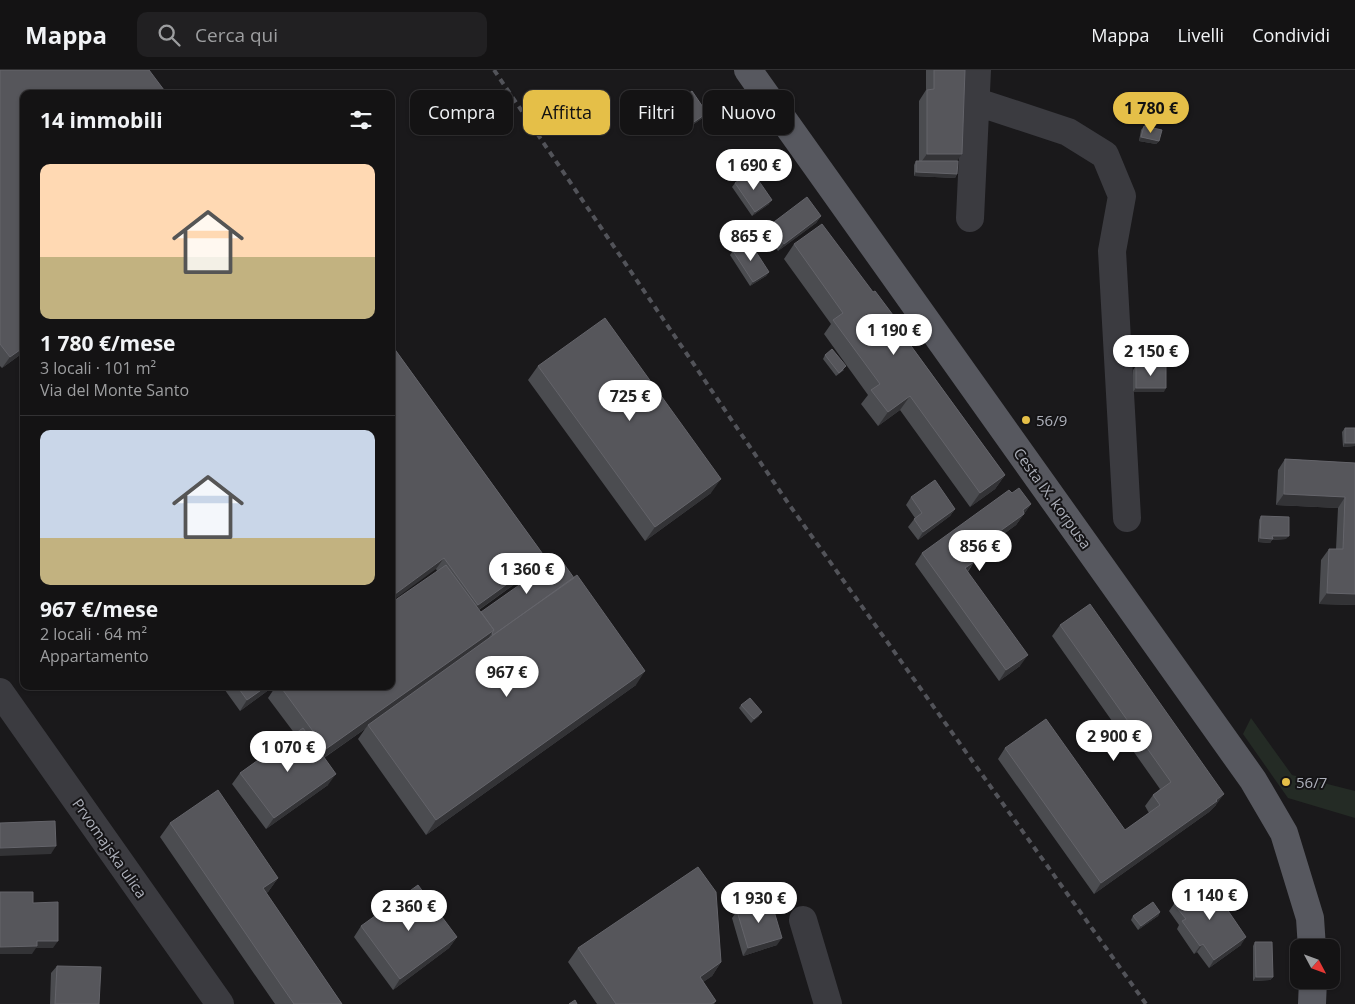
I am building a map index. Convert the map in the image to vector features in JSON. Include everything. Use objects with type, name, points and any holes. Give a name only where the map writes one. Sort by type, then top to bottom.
[{"type":"main road","name":"Cesta IX. korpusa","points":[[748,70],[1253,780],[1284,833],[1310,918],[1311,939]]},
{"type":"main road","points":[[1312,1004],[1313,989]]},
{"type":"street","points":[[970,218],[977,102],[977,70]]},
{"type":"street","points":[[977,102],[1068,132],[1105,155],[1122,196],[1112,251],[1128,518]]},
{"type":"street","name":"Prvomajska ulica","points":[[0,692],[220,1004]]},
{"type":"street","points":[[803,920],[828,1004]]},
{"type":"shaded area","points":[[1251,718],[1292,775],[1355,791],[1355,818],[1288,798],[1243,734]]},
{"type":"building","points":[[0,70],[149,70],[164,90],[20,90],[20,350],[10,357],[0,344]]},
{"type":"building","points":[[934,70],[965,70],[962,154],[927,154],[927,90],[934,89]]},
{"type":"building","points":[[693,92],[703,107],[703,116],[693,123]]},
{"type":"building","points":[[1144,126],[1162,130],[1159,141],[1141,137]]},
{"type":"building","points":[[916,161],[958,161],[957,174],[916,172]]},
{"type":"building","points":[[752,171],[772,200],[755,212],[735,183]]},
{"type":"building","points":[[807,197],[821,216],[784,244],[770,225]]},
{"type":"building","points":[[822,224],[873,292],[875,291],[893,315],[890,317],[1005,475],[980,493],[910,396],[888,412],[871,390],[880,384],[833,320],[843,313],[794,244]]},
{"type":"building","points":[[749,241],[769,272],[753,282],[733,251]]},
{"type":"building","points":[[605,318],[721,479],[655,527],[538,366]]},
{"type":"building","points":[[832,349],[846,366],[839,373],[825,355]]},
{"type":"building","points":[[395,350],[545,557],[478,605],[444,558],[395,594]]},
{"type":"building","points":[[1136,366],[1166,366],[1166,388],[1136,388]]},
{"type":"building","points":[[1345,428],[1355,428],[1355,443],[1345,443]]},
{"type":"building","points":[[1285,459],[1355,463],[1355,594],[1327,593],[1329,549],[1343,549],[1345,497],[1284,494]]},
{"type":"building","points":[[935,480],[955,509],[923,532],[914,519],[922,513],[911,497]]},
{"type":"building","points":[[1019,488],[1031,504],[1023,510],[1024,514],[968,554],[974,562],[965,568],[1028,655],[1006,670],[922,553],[1009,490],[1012,493]]},
{"type":"building","points":[[1261,516],[1289,517],[1289,536],[1272,536],[1273,539],[1260,538]]},
{"type":"building","points":[[559,557],[574,578],[493,635],[494,630],[481,612]]},
{"type":"building","points":[[446,565],[494,630],[326,749],[283,690],[395,690],[395,600]]},
{"type":"building","points":[[577,575],[645,671],[436,820],[368,725]]},
{"type":"building","points":[[1090,604],[1224,794],[1217,801],[1101,883],[1005,748],[1046,719],[1125,830],[1160,805],[1153,795],[1171,782],[1060,625]]},
{"type":"building","points":[[240,690],[261,690],[247,700]]},
{"type":"building","points":[[750,698],[762,712],[754,719],[741,705]]},
{"type":"building","points":[[303,728],[336,774],[274,818],[240,773]]},
{"type":"building","points":[[218,790],[278,878],[263,888],[342,1004],[294,1004],[170,823]]},
{"type":"building","points":[[55,821],[56,846],[0,848],[0,823]]},
{"type":"building","points":[[698,867],[716,892],[721,962],[700,977],[716,1001],[711,1004],[616,1004],[578,948]]},
{"type":"building","points":[[1206,881],[1246,937],[1214,960],[1203,944],[1200,946],[1182,921],[1186,919],[1174,904]]},
{"type":"building","points":[[418,885],[457,937],[400,979],[361,926]]},
{"type":"building","points":[[0,892],[33,892],[33,903],[58,902],[58,941],[37,941],[37,946],[0,947]]},
{"type":"building","points":[[771,901],[782,938],[748,948],[737,911]]},
{"type":"building","points":[[1153,902],[1160,912],[1141,926],[1133,916]]},
{"type":"building","points":[[1255,942],[1272,942],[1273,977],[1256,977]]},
{"type":"building","points":[[57,966],[101,967],[99,1004],[55,1004]]},
{"type":"building","points":[[575,1000],[577,1004],[569,1004]]},
{"type":"railway","points":[[494,70],[788,503],[1146,1004]]},
{"type":"place","name":"56/9","points":[[1026,420]]},
{"type":"place","name":"56/7","points":[[1286,782]]}]
